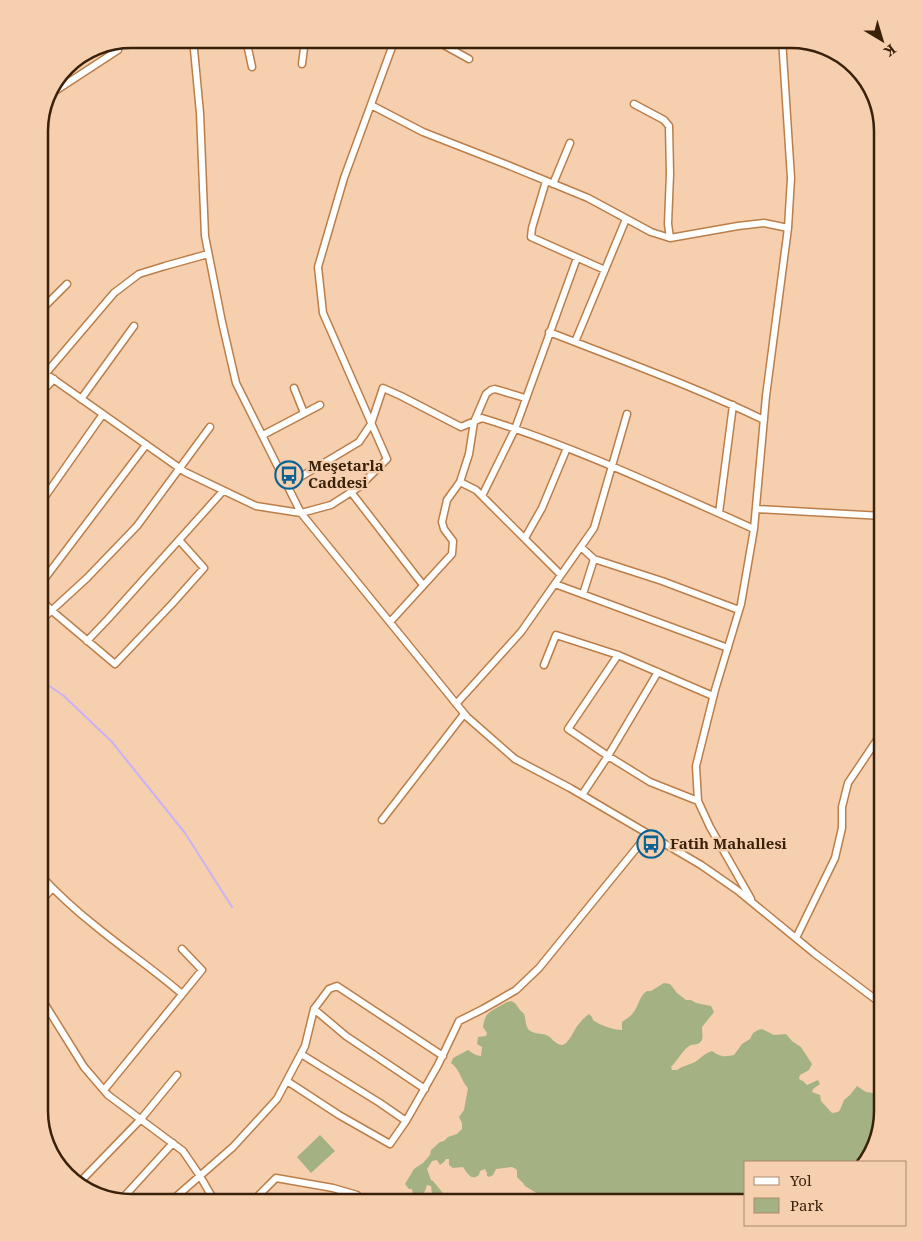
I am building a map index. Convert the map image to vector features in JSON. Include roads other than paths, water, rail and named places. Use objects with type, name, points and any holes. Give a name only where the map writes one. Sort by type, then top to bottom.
[{"type":"street","points":[[194,48],[200,113],[205,236],[236,383],[301,513],[466,717],[515,759],[582,795],[701,865],[737,890],[874,998]]},
{"type":"street","points":[[248,48],[252,67]]},
{"type":"street","points":[[302,64],[304,48]]},
{"type":"street","points":[[48,374],[180,469],[256,506],[301,513],[330,505],[359,487],[387,459],[323,313],[318,267],[344,178],[392,48]]},
{"type":"street","points":[[449,48],[469,59]]},
{"type":"street","points":[[753,903],[710,827],[698,801],[696,766],[713,696],[741,604],[754,529],[764,420],[788,228],[791,178],[783,48]]},
{"type":"street","points":[[59,89],[118,50]]},
{"type":"street","points":[[634,104],[664,120],[669,126],[668,224],[670,238]]},
{"type":"street","points":[[371,105],[423,132],[588,198],[651,232],[670,238],[764,223],[788,228]]},
{"type":"street","points":[[553,184],[570,144]]},
{"type":"street","points":[[546,181],[531,237],[605,270]]},
{"type":"street","points":[[574,342],[626,219]]},
{"type":"street","points":[[48,371],[114,293],[133,278],[165,266],[208,254]]},
{"type":"street","points":[[482,496],[515,429],[577,258]]},
{"type":"street","points":[[48,303],[67,284]]},
{"type":"street","points":[[82,399],[134,326]]},
{"type":"street","points":[[549,332],[673,379],[764,420]]},
{"type":"street","points":[[48,385],[54,379]]},
{"type":"street","points":[[294,388],[304,413]]},
{"type":"street","points":[[287,485],[359,442],[371,424],[383,388],[461,427],[482,418],[567,448],[754,529]]},
{"type":"street","points":[[390,622],[452,554],[453,541],[444,530],[442,522],[447,500],[460,482],[469,454],[474,422],[486,394],[495,389],[525,398]]},
{"type":"street","points":[[262,435],[320,405]]},
{"type":"street","points":[[718,513],[733,405]]},
{"type":"street","points":[[48,492],[103,414]]},
{"type":"street","points":[[456,704],[521,632],[594,528],[627,414]]},
{"type":"street","points":[[48,613],[87,578],[137,526],[210,427]]},
{"type":"street","points":[[48,574],[146,445]]},
{"type":"street","points":[[525,538],[542,508],[567,448]]},
{"type":"street","points":[[460,482],[476,490],[561,575]]},
{"type":"street","points":[[87,641],[223,491]]},
{"type":"street","points":[[351,492],[423,585]]},
{"type":"street","points":[[756,509],[874,516]]},
{"type":"street","points":[[48,607],[115,664],[204,568],[179,540]]},
{"type":"street","points":[[581,547],[594,559],[662,581],[739,610]]},
{"type":"street","points":[[583,594],[594,559]]},
{"type":"street","points":[[555,584],[728,648]]},
{"type":"street","points":[[544,665],[556,635],[618,655],[713,696]]},
{"type":"street","points":[[618,655],[568,729],[650,782],[698,801]]},
{"type":"street","points":[[582,795],[608,756],[658,672]]},
{"type":"street","points":[[382,820],[464,714]]},
{"type":"street","points":[[796,938],[834,858],[842,828],[842,806],[848,784],[874,745]]},
{"type":"street","points":[[287,1081],[339,1115],[390,1144],[425,1089],[459,1021],[516,990],[539,968],[648,834]]},
{"type":"street","points":[[48,884],[92,924],[182,994]]},
{"type":"street","points":[[48,893],[52,888]]},
{"type":"street","points":[[104,1090],[202,970],[182,949]]},
{"type":"street","points":[[179,1194],[233,1147],[277,1099],[305,1046],[314,1009],[329,989],[337,986],[443,1056]]},
{"type":"street","points":[[48,1009],[84,1067],[108,1095],[183,1151],[210,1194]]},
{"type":"street","points":[[314,1009],[346,1036],[425,1089]]},
{"type":"street","points":[[301,1054],[406,1121]]},
{"type":"street","points":[[83,1179],[141,1119],[177,1075]]},
{"type":"street","points":[[127,1194],[173,1143]]},
{"type":"street","points":[[260,1194],[276,1178],[333,1188],[351,1194]]},
{"type":"waterway","points":[[48,685],[64,696],[112,742],[185,833],[232,907]]},
{"type":"place","name":"Meşetarla Caddesi","points":[[289,475]]},
{"type":"place","name":"Fatih Mahallesi","points":[[651,844]]}]
